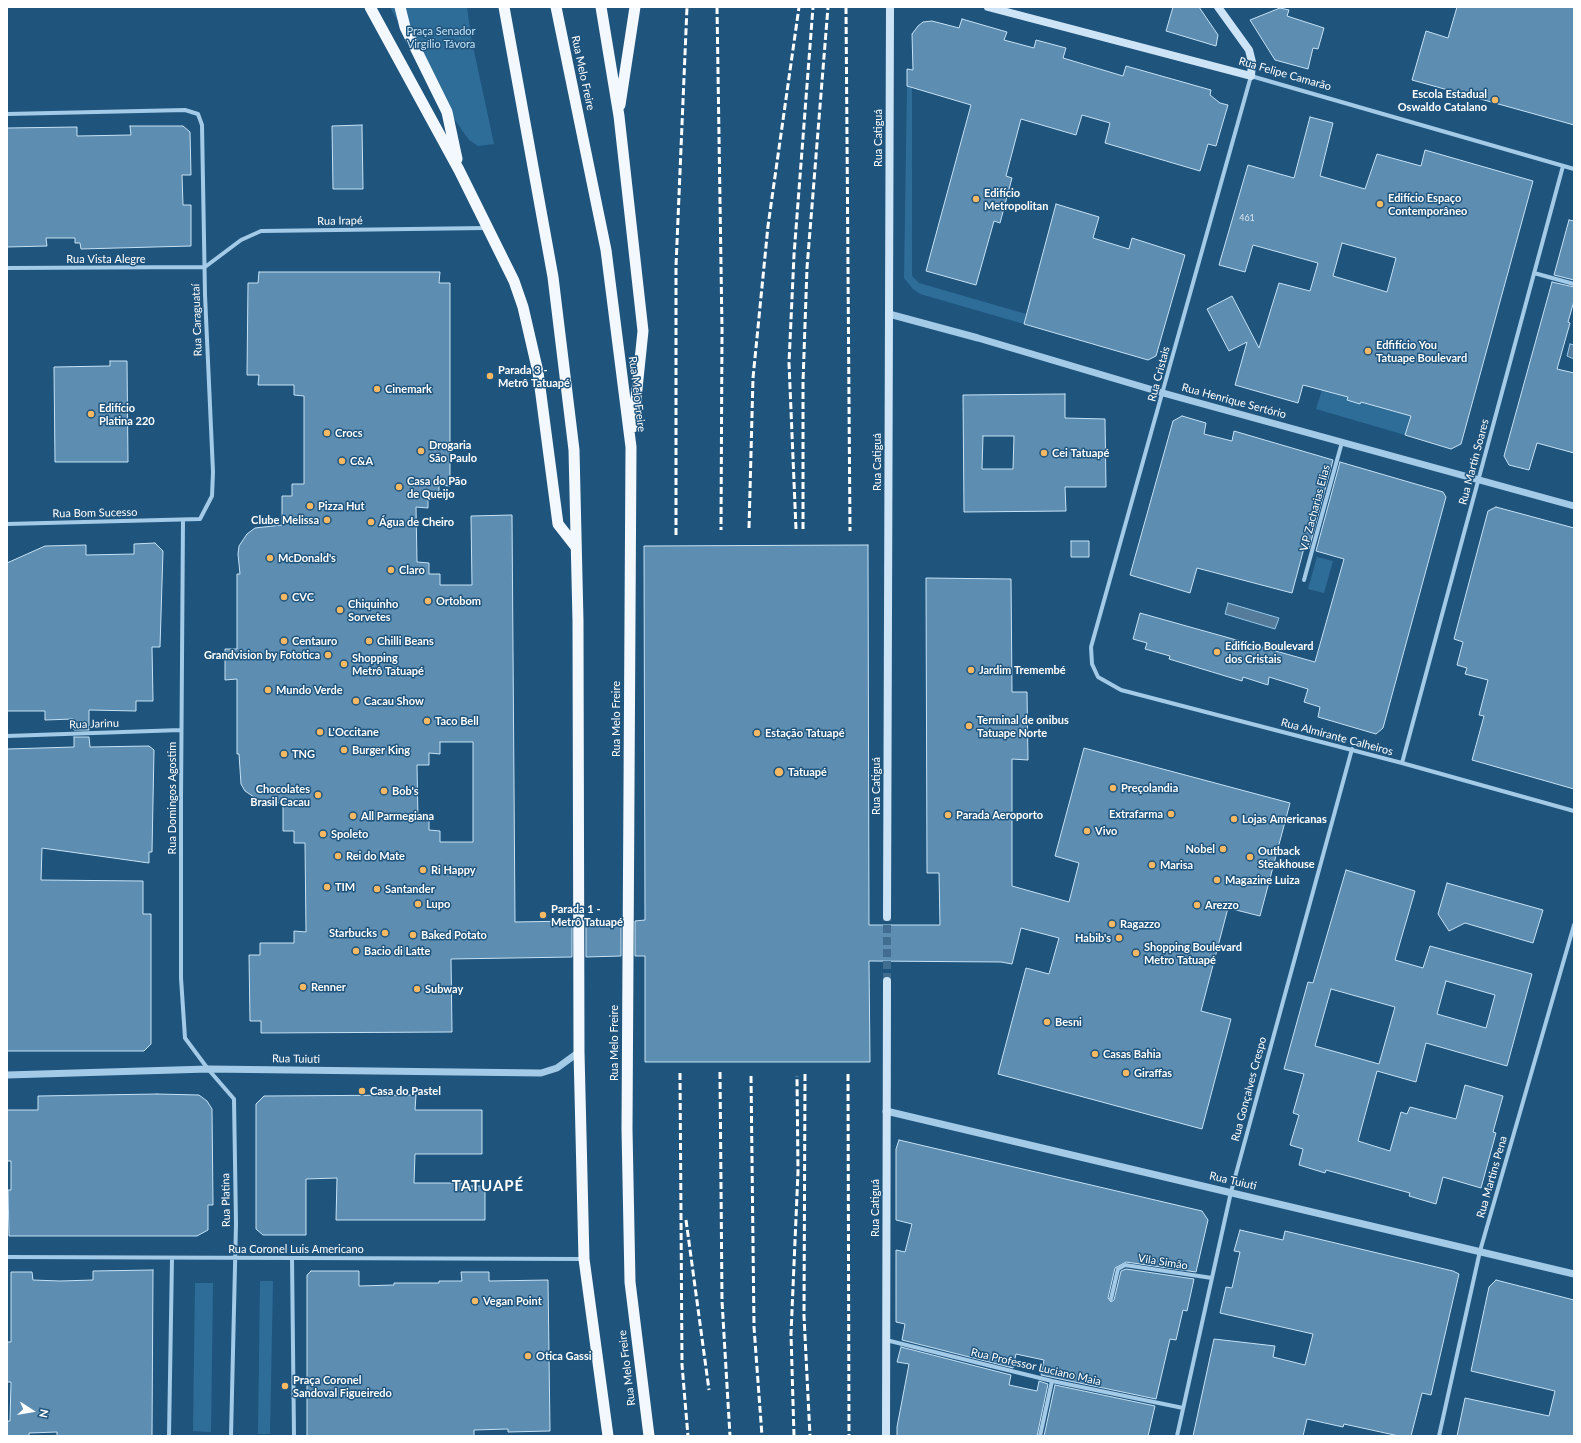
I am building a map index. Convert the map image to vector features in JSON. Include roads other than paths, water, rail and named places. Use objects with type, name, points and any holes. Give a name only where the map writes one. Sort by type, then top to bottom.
[{"type":"highway","points":[[370,7],[459,170],[514,281],[524,307],[538,372],[558,524],[576,547]]},
{"type":"highway","points":[[400,7],[405,27],[447,112],[459,170]]},
{"type":"highway","points":[[504,7],[553,277],[574,450],[579,1052],[584,1259],[608,1436]]},
{"type":"highway","name":"Rua Melo Freire","points":[[556,7],[606,250],[631,447],[628,1160],[630,1282],[649,1436]]},
{"type":"highway","points":[[600,7],[619,116],[643,331],[631,447]]},
{"type":"highway","points":[[619,116],[635,7]]},
{"type":"main road","name":"Rua Catiguá","points":[[887,918],[890,7]]},
{"type":"main road","name":"Rua Felipe Camarão","points":[[988,7],[1251,76]]},
{"type":"main road","points":[[1218,7],[1249,50],[1252,62],[1251,76]]},
{"type":"main road","name":"Rua Catiguá","points":[[886,1436],[887,981]]},
{"type":"street","name":"Rua Felipe Camarão","points":[[1251,76],[1574,169]]},
{"type":"street","name":"Rua Cristais","points":[[1098,677],[1092,664],[1091,647],[1094,631],[1163,393],[1251,76]]},
{"type":"street","name":"Rua Caraguataí","points":[[7,114],[185,110],[198,114],[202,125],[205,267],[213,472],[212,496],[200,519],[183,520]]},
{"type":"street","name":"Rua Martin Soares","points":[[1402,763],[1562,166]]},
{"type":"street","name":"Rua Irapé","points":[[205,267],[241,240],[261,231],[487,228]]},
{"type":"street","name":"Rua Vista Alegre","points":[[7,268],[205,267]]},
{"type":"street","points":[[1534,273],[1574,284]]},
{"type":"street","name":"Rua Henrique Sertório","points":[[888,314],[978,338],[1163,393],[1574,506]]},
{"type":"street","name":"V.P Zacharias Elias","points":[[1304,580],[1342,442]]},
{"type":"street","name":"Rua Bom Sucesso","points":[[7,524],[183,520]]},
{"type":"street","name":"Rua Domingos Agostim","points":[[183,520],[181,978],[185,1038],[208,1069]]},
{"type":"street","name":"Rua Almirante Calheiros","points":[[1098,677],[1121,690],[1352,749],[1574,811]]},
{"type":"street","name":"Rua Jarinu","points":[[7,736],[181,730]]},
{"type":"street","name":"Rua Gonçalves Crespo","points":[[1177,1436],[1231,1192],[1352,749]]},
{"type":"street","name":"Rua Martins Pena","points":[[1439,1436],[1480,1251],[1574,925]]},
{"type":"street","name":"Rua Tuiuti","points":[[7,1075],[208,1069],[541,1073],[557,1068],[579,1052]]},
{"type":"street","name":"Rua Platina","points":[[208,1069],[234,1099],[235,1258],[231,1436]]},
{"type":"street","name":"Rua Tuiuti","points":[[886,1111],[1574,1274]]},
{"type":"street","name":"Rua Coronel Luis Americano","points":[[7,1257],[584,1259]]},
{"type":"street","points":[[169,1436],[172,1258]]},
{"type":"street","points":[[292,1258],[294,1436]]},
{"type":"street","name":"Vila Simão","points":[[1111,1298],[1118,1269],[1125,1265],[1212,1278]]},
{"type":"street","name":"Rua Professor Luciano Maia","points":[[886,1340],[1052,1381],[1183,1408]]},
{"type":"street","points":[[1040,1436],[1052,1381]]},
{"type":"tunnel","points":[[887,917],[887,981]]},
{"type":"railway","points":[[676,535],[676,266],[687,7]]},
{"type":"railway","points":[[717,7],[722,330],[721,530]]},
{"type":"railway","points":[[749,528],[753,378],[768,226],[799,7]]},
{"type":"railway","points":[[796,529],[789,363],[794,255],[813,7]]},
{"type":"railway","points":[[803,529],[803,382],[807,268],[828,7]]},
{"type":"railway","points":[[846,7],[850,531]]},
{"type":"railway","points":[[720,1072],[722,1301],[730,1436]]},
{"type":"railway","points":[[680,1073],[682,1365],[688,1436]]},
{"type":"railway","points":[[805,1074],[804,1316],[810,1436]]},
{"type":"railway","points":[[848,1074],[849,1436]]},
{"type":"railway","points":[[751,1076],[754,1327],[762,1436]]},
{"type":"railway","points":[[794,1436],[791,1334],[798,1172],[797,1076]]},
{"type":"railway","points":[[686,1220],[709,1390]]},
{"type":"place","name":"Escola Estadual Oswaldo Catalano","points":[[1495,100]]},
{"type":"place","name":"Edifício Metropolitan","points":[[976,199]]},
{"type":"place","name":"Edifício Espaço Contemporâneo","points":[[1380,204]]},
{"type":"place","name":"Edfifício You Tatuape Boulevard","points":[[1368,351]]},
{"type":"place","name":"Parada 3 - Metrô Tatuapé","points":[[490,376]]},
{"type":"place","name":"Cinemark","points":[[377,389]]},
{"type":"place","name":"Edifício Platina 220","points":[[91,414]]},
{"type":"place","name":"Crocs","points":[[327,433]]},
{"type":"place","name":"Drogaria São Paulo","points":[[421,451]]},
{"type":"place","name":"Cei Tatuapé","points":[[1044,453]]},
{"type":"place","name":"C&A","points":[[342,461]]},
{"type":"place","name":"Casa do Pão de Queijo","points":[[399,487]]},
{"type":"place","name":"Pizza Hut","points":[[310,506]]},
{"type":"place","name":"Clube Melissa","points":[[327,520]]},
{"type":"place","name":"Água de Cheiro","points":[[371,522]]},
{"type":"place","name":"McDonald's","points":[[270,558]]},
{"type":"place","name":"Claro","points":[[391,570]]},
{"type":"place","name":"CVC","points":[[284,597]]},
{"type":"place","name":"Ortobom","points":[[428,601]]},
{"type":"place","name":"Chiquinho Sorvetes","points":[[340,610]]},
{"type":"place","name":"Centauro","points":[[284,641]]},
{"type":"place","name":"Chilli Beans","points":[[369,641]]},
{"type":"place","name":"Edifício Boulevard dos Cristais","points":[[1217,652]]},
{"type":"place","name":"Grandvision by Fototica","points":[[328,655]]},
{"type":"place","name":"Shopping Metrô Tatuapé","points":[[344,664]]},
{"type":"place","name":"Jardim Tremembé","points":[[971,670]]},
{"type":"place","name":"Mundo Verde","points":[[268,690]]},
{"type":"place","name":"Cacau Show","points":[[356,701]]},
{"type":"place","name":"Taco Bell","points":[[427,721]]},
{"type":"place","name":"Terminal de onibus Tatuape Norte","points":[[969,726]]},
{"type":"place","name":"L'Occitane","points":[[320,732]]},
{"type":"place","name":"Estação Tatuapé","points":[[757,733]]},
{"type":"place","name":"Burger King","points":[[344,750]]},
{"type":"place","name":"TNG","points":[[284,754]]},
{"type":"place","name":"Tatuapé","points":[[779,772]]},
{"type":"place","name":"Preçolandia","points":[[1113,788]]},
{"type":"place","name":"Bob's","points":[[384,791]]},
{"type":"place","name":"Chocolates Brasil Cacau","points":[[318,795]]},
{"type":"place","name":"Extrafarma","points":[[1171,814]]},
{"type":"place","name":"Parada Aeroporto","points":[[948,815]]},
{"type":"place","name":"All Parmegiana","points":[[353,816]]},
{"type":"place","name":"Lojas Americanas","points":[[1234,819]]},
{"type":"place","name":"Vivo","points":[[1087,831]]},
{"type":"place","name":"Spoleto","points":[[323,834]]},
{"type":"place","name":"Nobel","points":[[1223,849]]},
{"type":"place","name":"Rei do Mate","points":[[338,856]]},
{"type":"place","name":"Outback Steakhouse","points":[[1250,857]]},
{"type":"place","name":"Marisa","points":[[1152,865]]},
{"type":"place","name":"Ri Happy","points":[[423,870]]},
{"type":"place","name":"Magazine Luiza","points":[[1217,880]]},
{"type":"place","name":"TIM","points":[[327,887]]},
{"type":"place","name":"Santander","points":[[377,889]]},
{"type":"place","name":"Lupo","points":[[418,904]]},
{"type":"place","name":"Arezzo","points":[[1197,905]]},
{"type":"place","name":"Parada 1 - Metrô Tatuapé","points":[[543,915]]},
{"type":"place","name":"Ragazzo","points":[[1112,924]]},
{"type":"place","name":"Starbucks","points":[[385,933]]},
{"type":"place","name":"Baked Potato","points":[[413,935]]},
{"type":"place","name":"Habib's","points":[[1119,938]]},
{"type":"place","name":"Bacio di Latte","points":[[356,951]]},
{"type":"place","name":"Shopping Boulevard Metro Tatuapé","points":[[1136,953]]},
{"type":"place","name":"Renner","points":[[303,987]]},
{"type":"place","name":"Subway","points":[[417,989]]},
{"type":"place","name":"Besni","points":[[1047,1022]]},
{"type":"place","name":"Casas Bahia","points":[[1095,1054]]},
{"type":"place","name":"Giraffas","points":[[1126,1073]]},
{"type":"place","name":"Casa do Pastel","points":[[362,1091]]},
{"type":"place","name":"Vegan Point","points":[[475,1301]]},
{"type":"place","name":"Otica Gassi","points":[[528,1356]]},
{"type":"place","name":"Praça Coronel Sandoval Figueiredo","points":[[285,1386]]},
{"type":"district","name":"TATUAPÉ","points":[[488,1186]]},
{"type":"park label","name":"Praça Senador Virgílio Távora","points":[[441,37]]}]
